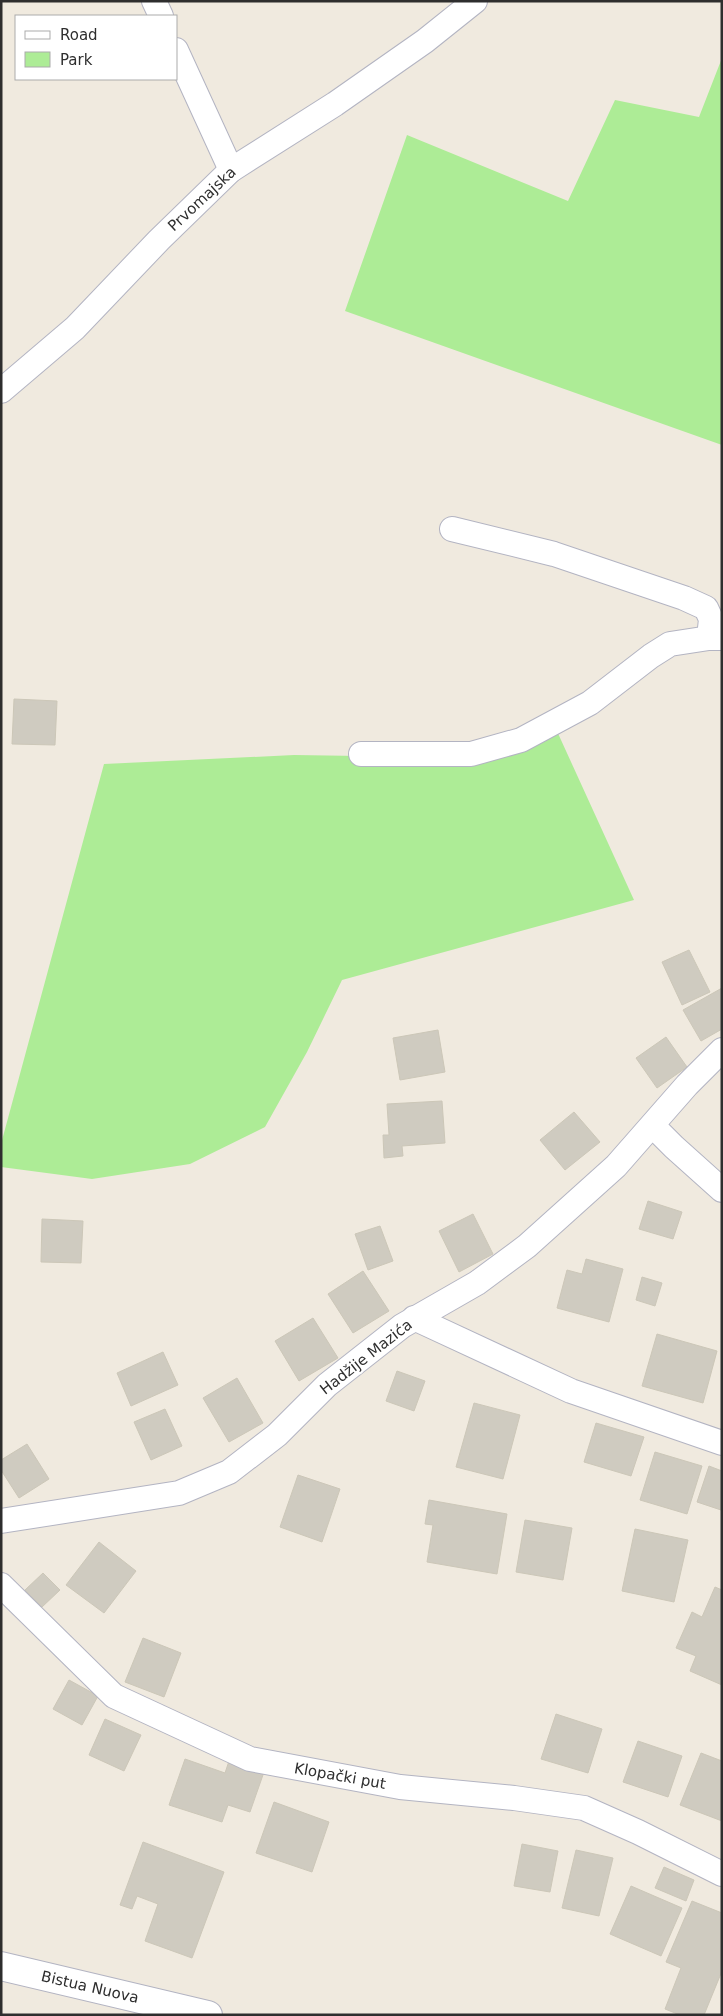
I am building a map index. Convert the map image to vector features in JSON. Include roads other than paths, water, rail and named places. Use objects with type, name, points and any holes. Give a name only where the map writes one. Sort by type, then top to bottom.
[{"type":"street","points":[[154,1],[160,15]]},
{"type":"street","name":"Prvomajska","points":[[1,391],[75,328],[159,240],[231,170],[335,104],[425,40],[475,1]]},
{"type":"street","points":[[178,54],[231,170]]},
{"type":"street","points":[[361,754],[471,754],[521,740],[590,703],[651,656],[670,644],[716,638],[712,620],[706,608],[684,598],[554,554],[452,529]]},
{"type":"street","name":"Hadžije Mazića","points":[[1,1521],[179,1493],[229,1472],[277,1435],[328,1385],[402,1326],[477,1283],[527,1246],[616,1166],[687,1085],[722,1050]]},
{"type":"street","points":[[653,1126],[722,1190]]},
{"type":"street","points":[[414,1318],[571,1391],[722,1443]]},
{"type":"street","name":"Klopački put","points":[[1,1585],[114,1696],[250,1759],[400,1787],[514,1798],[584,1808],[638,1832],[722,1874]]},
{"type":"street","name":"Bistua Nuova","points":[[1,1966],[208,2015]]}]
